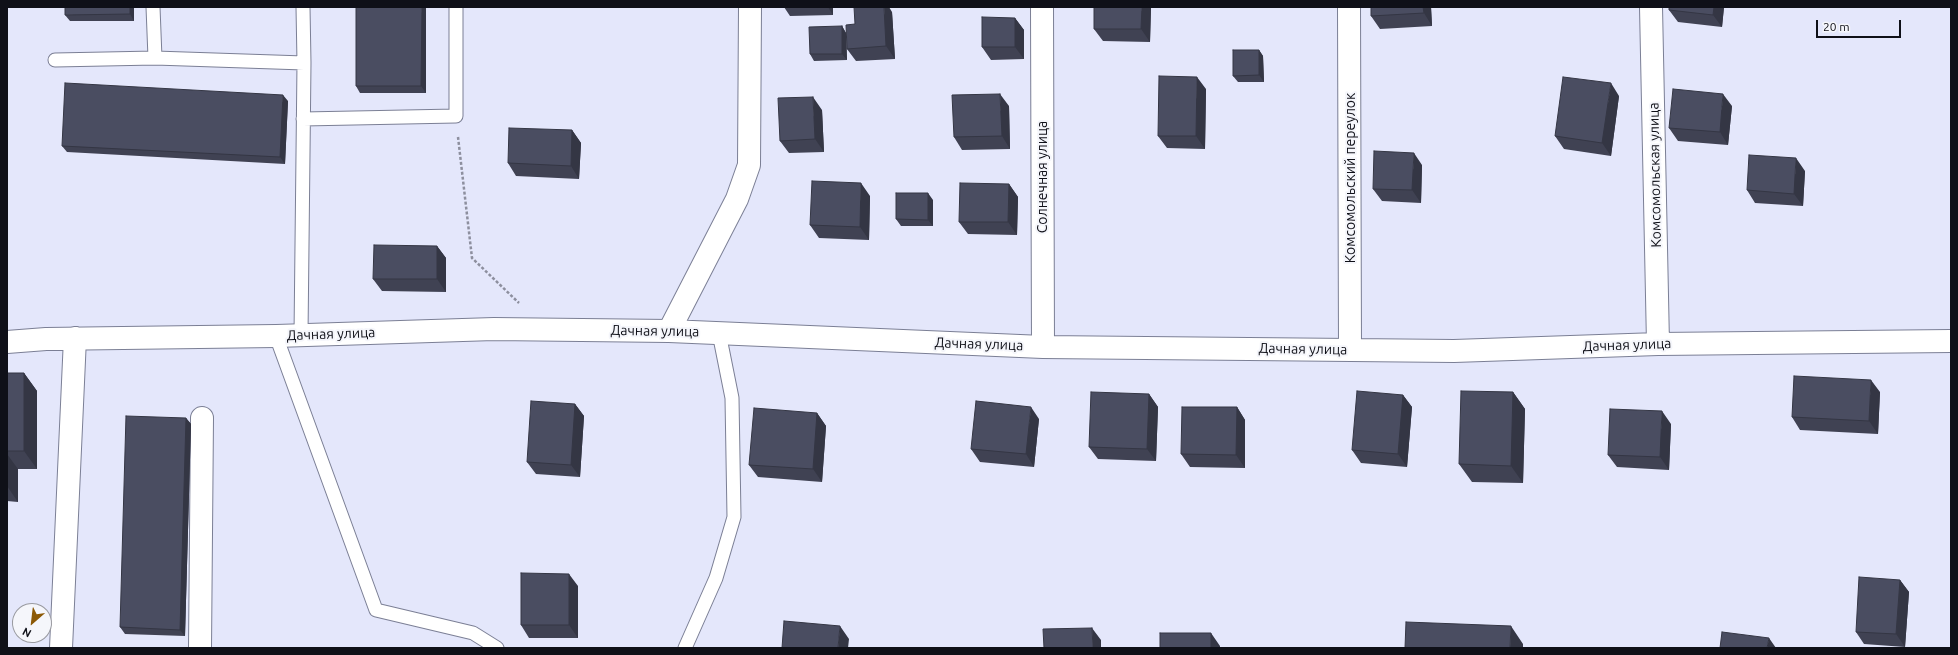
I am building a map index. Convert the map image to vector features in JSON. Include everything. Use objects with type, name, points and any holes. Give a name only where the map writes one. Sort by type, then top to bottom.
[{"type":"street","points":[[669,331],[737,199],[749,165],[750,7]]},
{"type":"street","name":"Солнечная улица","points":[[1042,7],[1043,347]]},
{"type":"street","name":"Комсомольский переулок","points":[[1349,7],[1350,350]]},
{"type":"street","name":"Комсомольская улица","points":[[1651,7],[1658,344]]},
{"type":"street","name":"Дачная улица","points":[[7,342],[75,338],[276,336],[494,329],[669,331],[1043,347],[1454,351],[1658,344],[1951,341]]},
{"type":"street","points":[[61,648],[75,338]]},
{"type":"street","points":[[200,648],[202,418]]},
{"type":"lane","points":[[154,7],[155,58]]},
{"type":"lane","points":[[301,335],[304,63],[303,7]]},
{"type":"lane","points":[[303,119],[456,116],[456,7]]},
{"type":"lane","points":[[55,60],[155,58],[304,63]]},
{"type":"lane","points":[[685,648],[716,578],[734,517],[732,398],[719,333]]},
{"type":"lane","points":[[276,336],[376,610],[473,633],[497,648]]},
{"type":"path","points":[[456,116],[472,258],[547,330]]},
{"type":"building","points":[[65,7],[130,7],[130,14],[65,15]]},
{"type":"building","points":[[356,7],[422,7],[421,86],[356,86]]},
{"type":"building","points":[[854,7],[884,7],[886,46],[847,49],[846,25],[855,24]]},
{"type":"building","points":[[1094,7],[1142,7],[1141,29],[1094,29]]},
{"type":"building","points":[[1371,7],[1423,7],[1424,13],[1371,16]]},
{"type":"building","points":[[1669,7],[1714,7],[1713,15],[1669,10]]},
{"type":"building","points":[[982,17],[1015,18],[1015,47],[982,47]]},
{"type":"building","points":[[842,26],[842,54],[810,54],[809,27]]},
{"type":"building","points":[[1233,50],[1259,50],[1259,75],[1233,76]]},
{"type":"building","points":[[1159,76],[1197,77],[1196,136],[1158,136]]},
{"type":"building","points":[[1563,77],[1611,83],[1602,143],[1555,136]]},
{"type":"building","points":[[65,83],[283,95],[280,157],[62,146]]},
{"type":"building","points":[[1673,89],[1723,94],[1720,132],[1669,128]]},
{"type":"building","points":[[1000,94],[1002,136],[954,137],[952,95]]},
{"type":"building","points":[[813,97],[815,139],[780,141],[778,98]]},
{"type":"building","points":[[509,128],[572,130],[571,166],[508,163]]},
{"type":"building","points":[[1374,151],[1414,153],[1412,190],[1373,189]]},
{"type":"building","points":[[1749,155],[1796,158],[1794,194],[1747,190]]},
{"type":"building","points":[[812,181],[861,183],[860,227],[810,225]]},
{"type":"building","points":[[960,183],[1009,184],[1008,222],[959,222]]},
{"type":"building","points":[[896,193],[928,193],[928,220],[896,219]]},
{"type":"building","points":[[374,245],[437,246],[437,279],[373,279]]},
{"type":"building","points":[[7,373],[24,373],[24,451],[7,451]]},
{"type":"building","points":[[1794,376],[1871,380],[1869,421],[1792,417]]},
{"type":"building","points":[[1357,391],[1403,395],[1398,454],[1352,450]]},
{"type":"building","points":[[1461,391],[1513,392],[1511,466],[1459,464]]},
{"type":"building","points":[[1091,392],[1149,394],[1147,449],[1089,447]]},
{"type":"building","points":[[531,401],[575,404],[571,465],[527,462]]},
{"type":"building","points":[[976,401],[1031,407],[1026,454],[971,449]]},
{"type":"building","points":[[1182,407],[1237,407],[1236,455],[1181,454]]},
{"type":"building","points":[[754,408],[817,413],[813,469],[749,465]]},
{"type":"building","points":[[1610,409],[1662,411],[1660,457],[1608,455]]},
{"type":"building","points":[[126,416],[186,418],[180,630],[120,627]]},
{"type":"building","points":[[521,573],[569,574],[569,625],[521,625]]},
{"type":"building","points":[[1859,577],[1900,580],[1896,634],[1856,632]]},
{"type":"building","points":[[784,621],[840,626],[838,648],[782,648]]},
{"type":"building","points":[[1406,622],[1511,626],[1510,648],[1405,648]]},
{"type":"building","points":[[1092,628],[1093,648],[1044,648],[1043,629]]},
{"type":"building","points":[[1722,632],[1769,638],[1767,648],[1720,648]]},
{"type":"building","points":[[1160,633],[1211,633],[1211,648],[1160,648]]}]
